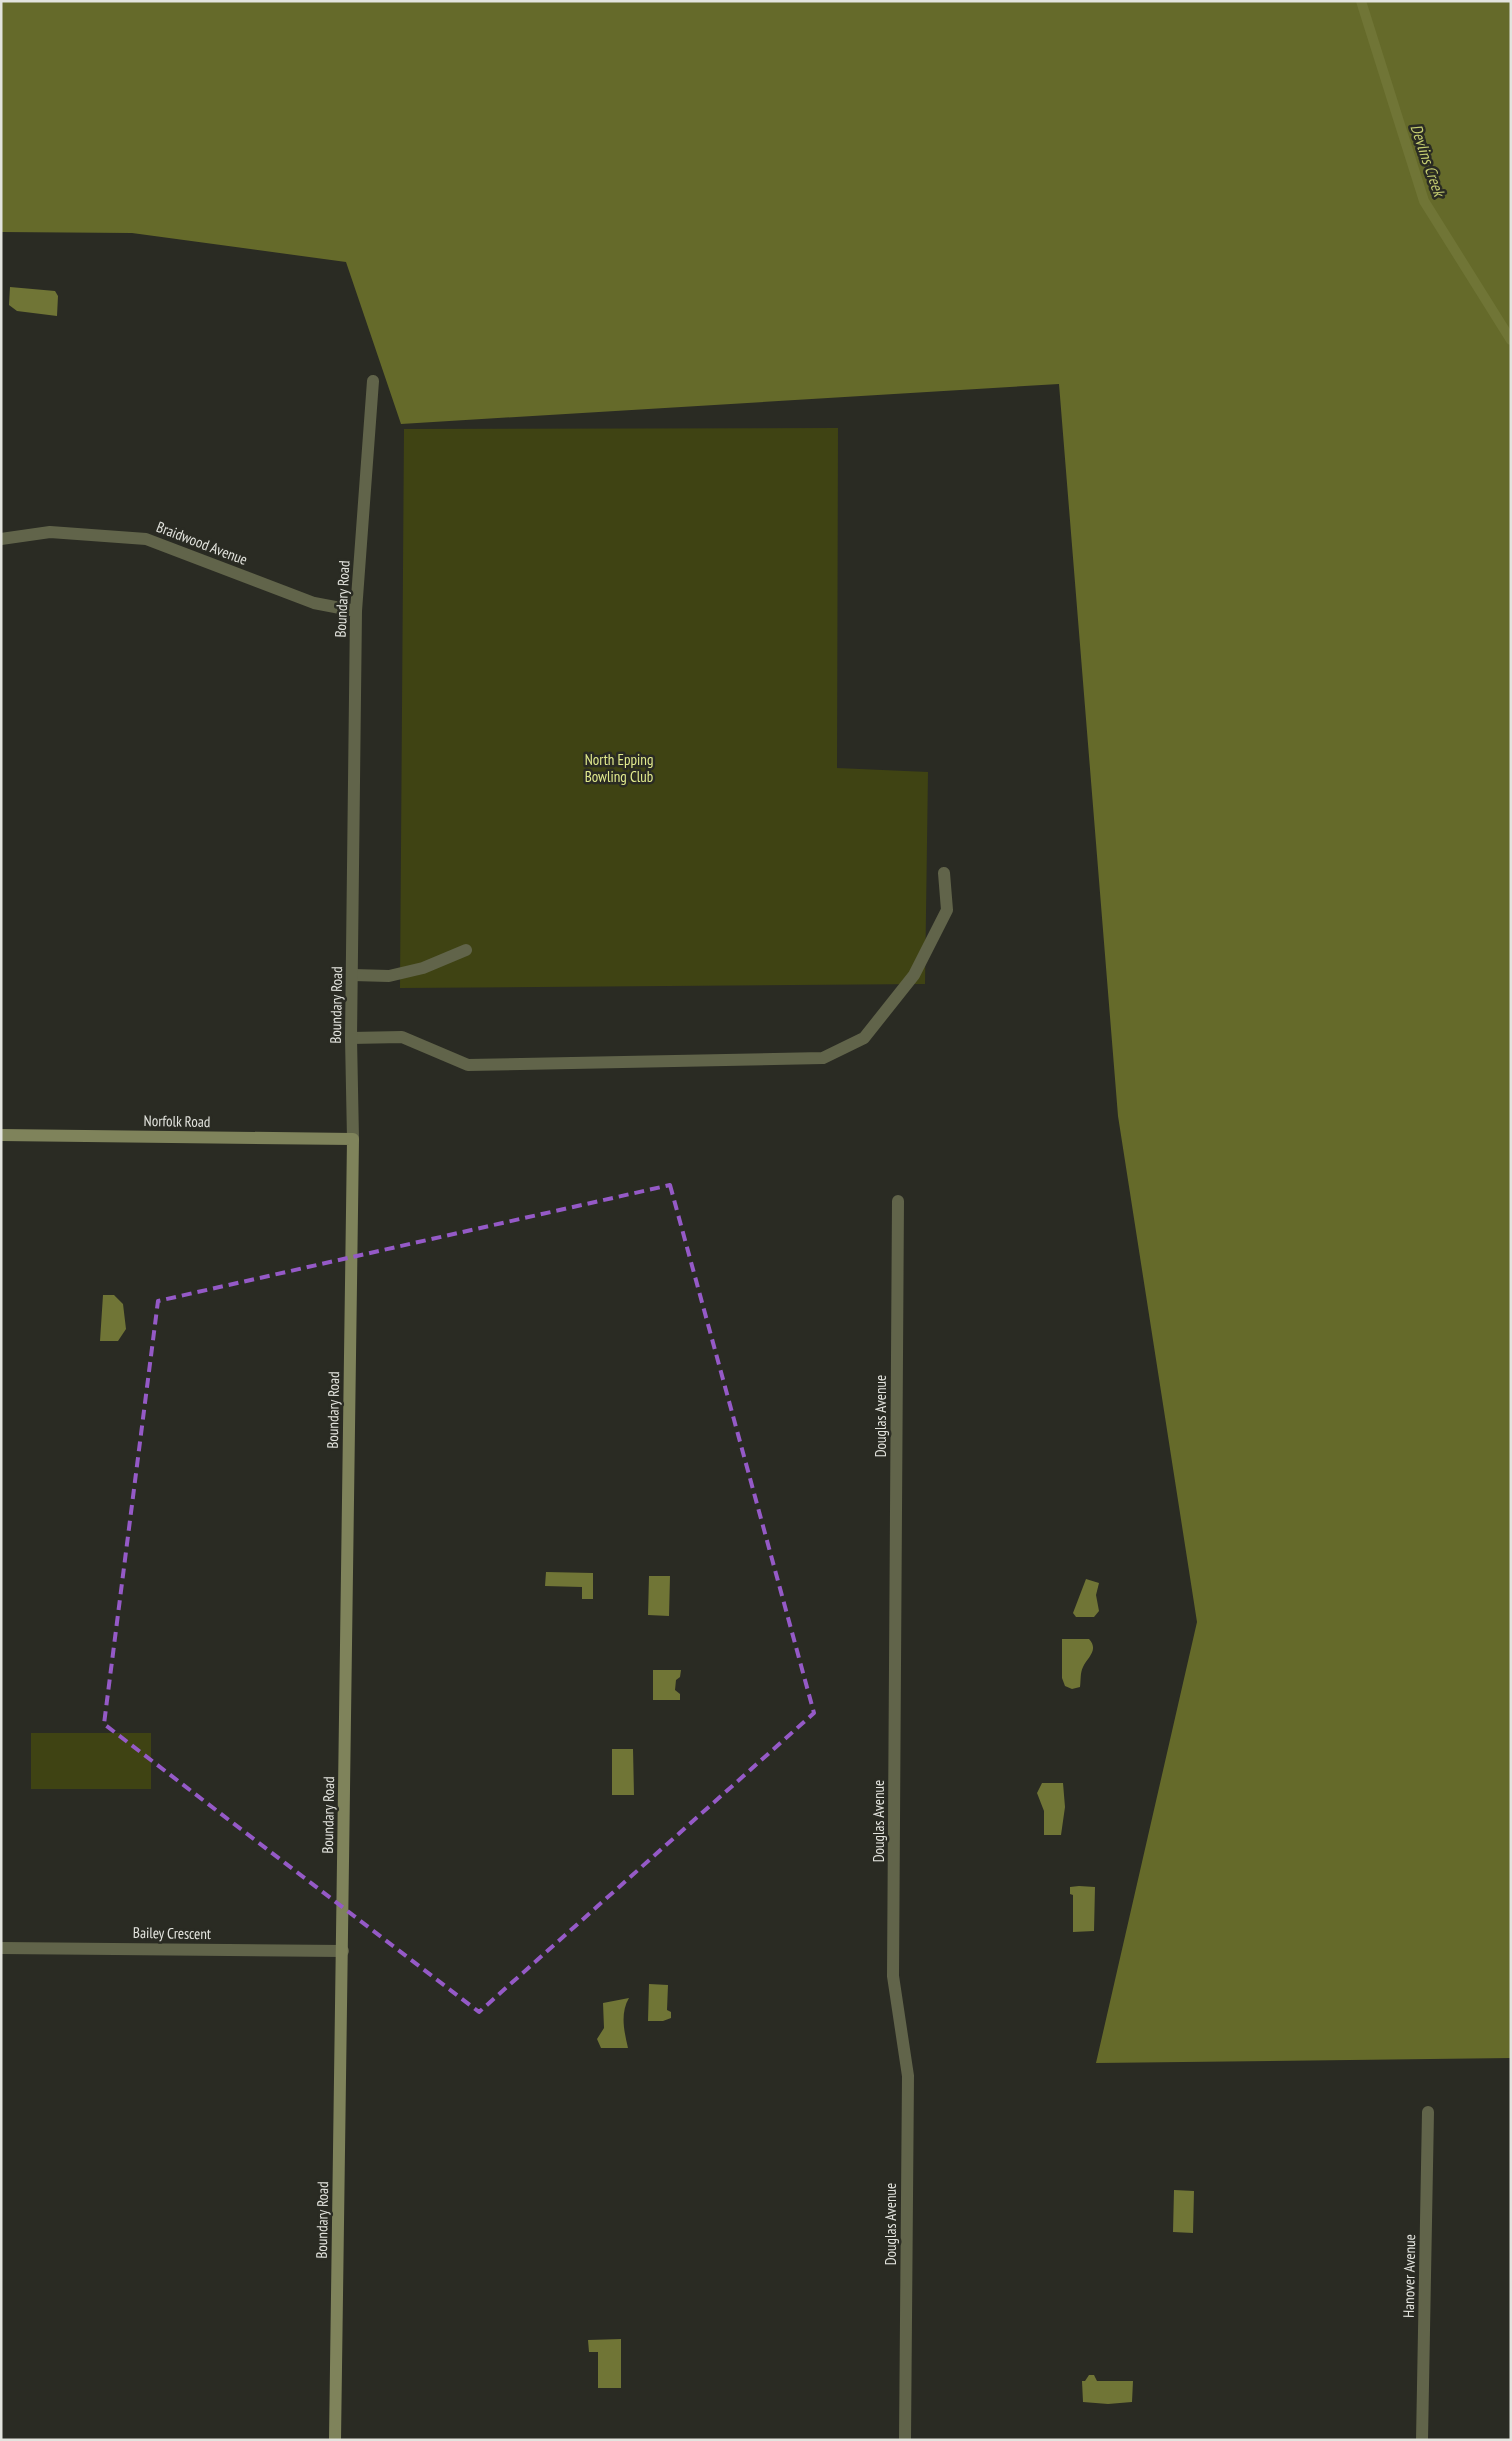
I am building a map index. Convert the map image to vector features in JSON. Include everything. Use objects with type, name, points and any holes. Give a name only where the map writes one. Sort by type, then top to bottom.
[{"type":"street","name":"Boundary Road","points":[[335,2440],[343,1952],[356,611],[373,381]]},
{"type":"street","name":"Braidwood Avenue","points":[[1,539],[50,532],[146,539],[314,603],[356,611]]},
{"type":"street","points":[[351,1038],[402,1037],[468,1065],[823,1058],[864,1038],[914,975],[948,910],[944,873]]},
{"type":"street","points":[[352,975],[398,974],[424,968],[466,950]]},
{"type":"street","name":"Norfolk Road","points":[[1,1135],[352,1139]]},
{"type":"street","name":"Douglas Avenue","points":[[898,1200],[893,1976],[908,2076],[905,2440]]},
{"type":"street","name":"Bailey Crescent","points":[[1,1948],[343,1952]]},
{"type":"street","name":"Hanover Avenue","points":[[1422,2440],[1428,2112]]},
{"type":"highlighted area","points":[[670,1185],[814,1713],[479,2012],[104,1724],[158,1301]]},
{"type":"green space","name":"North Epping Bowling Club","points":[[838,428],[837,768],[928,772],[925,984],[400,988],[404,429]]},
{"type":"green space","points":[[31,1733],[151,1733],[151,1789],[31,1789]]},
{"type":"shaded area","points":[[1,1],[1511,1],[1511,2058],[1096,2063],[1197,1622],[1118,1116],[1059,384],[401,424],[346,262],[132,233],[1,232]]},
{"type":"shaded area","points":[[10,287],[55,291],[58,296],[57,316],[17,311],[9,305]]},
{"type":"shaded area","points":[[103,1295],[114,1295],[123,1304],[126,1329],[118,1341],[100,1341]]},
{"type":"shaded area","points":[[546,1572],[593,1573],[593,1599],[582,1599],[582,1587],[545,1586]]},
{"type":"shaded area","points":[[649,1576],[670,1576],[669,1616],[648,1615]]},
{"type":"shaded area","points":[[1086,1579],[1099,1583],[1096,1595],[1099,1611],[1094,1617],[1076,1617],[1073,1613]]},
{"type":"shaded area","points":[[1062,1639],[1089,1639],[1092,1643],[1092,1653],[1082,1669],[1080,1687],[1072,1689],[1065,1686],[1062,1678]]},
{"type":"shaded area","points":[[653,1670],[681,1670],[680,1677],[676,1680],[675,1690],[680,1694],[680,1700],[653,1700]]},
{"type":"shaded area","points":[[612,1749],[633,1749],[634,1795],[612,1795]]},
{"type":"shaded area","points":[[1042,1783],[1063,1783],[1065,1807],[1061,1835],[1044,1835],[1044,1811],[1037,1793]]},
{"type":"shaded area","points":[[1070,1887],[1095,1887],[1094,1931],[1073,1932],[1073,1895],[1070,1894]]},
{"type":"shaded area","points":[[649,1984],[668,1985],[667,2010],[671,2012],[671,2018],[663,2021],[648,2021]]},
{"type":"shaded area","points":[[629,1998],[624,2010],[624,2029],[628,2048],[601,2048],[597,2039],[604,2028],[603,2003]]},
{"type":"shaded area","points":[[1174,2190],[1194,2191],[1193,2233],[1173,2232]]},
{"type":"shaded area","points":[[621,2339],[621,2388],[598,2388],[598,2352],[589,2352],[588,2340]]},
{"type":"shaded area","points":[[1089,2375],[1094,2375],[1097,2381],[1133,2381],[1132,2402],[1108,2404],[1083,2402],[1082,2381],[1085,2381]]},
{"type":"waterway","name":"Devlins Creek","points":[[1361,1],[1424,201],[1511,340]]}]
